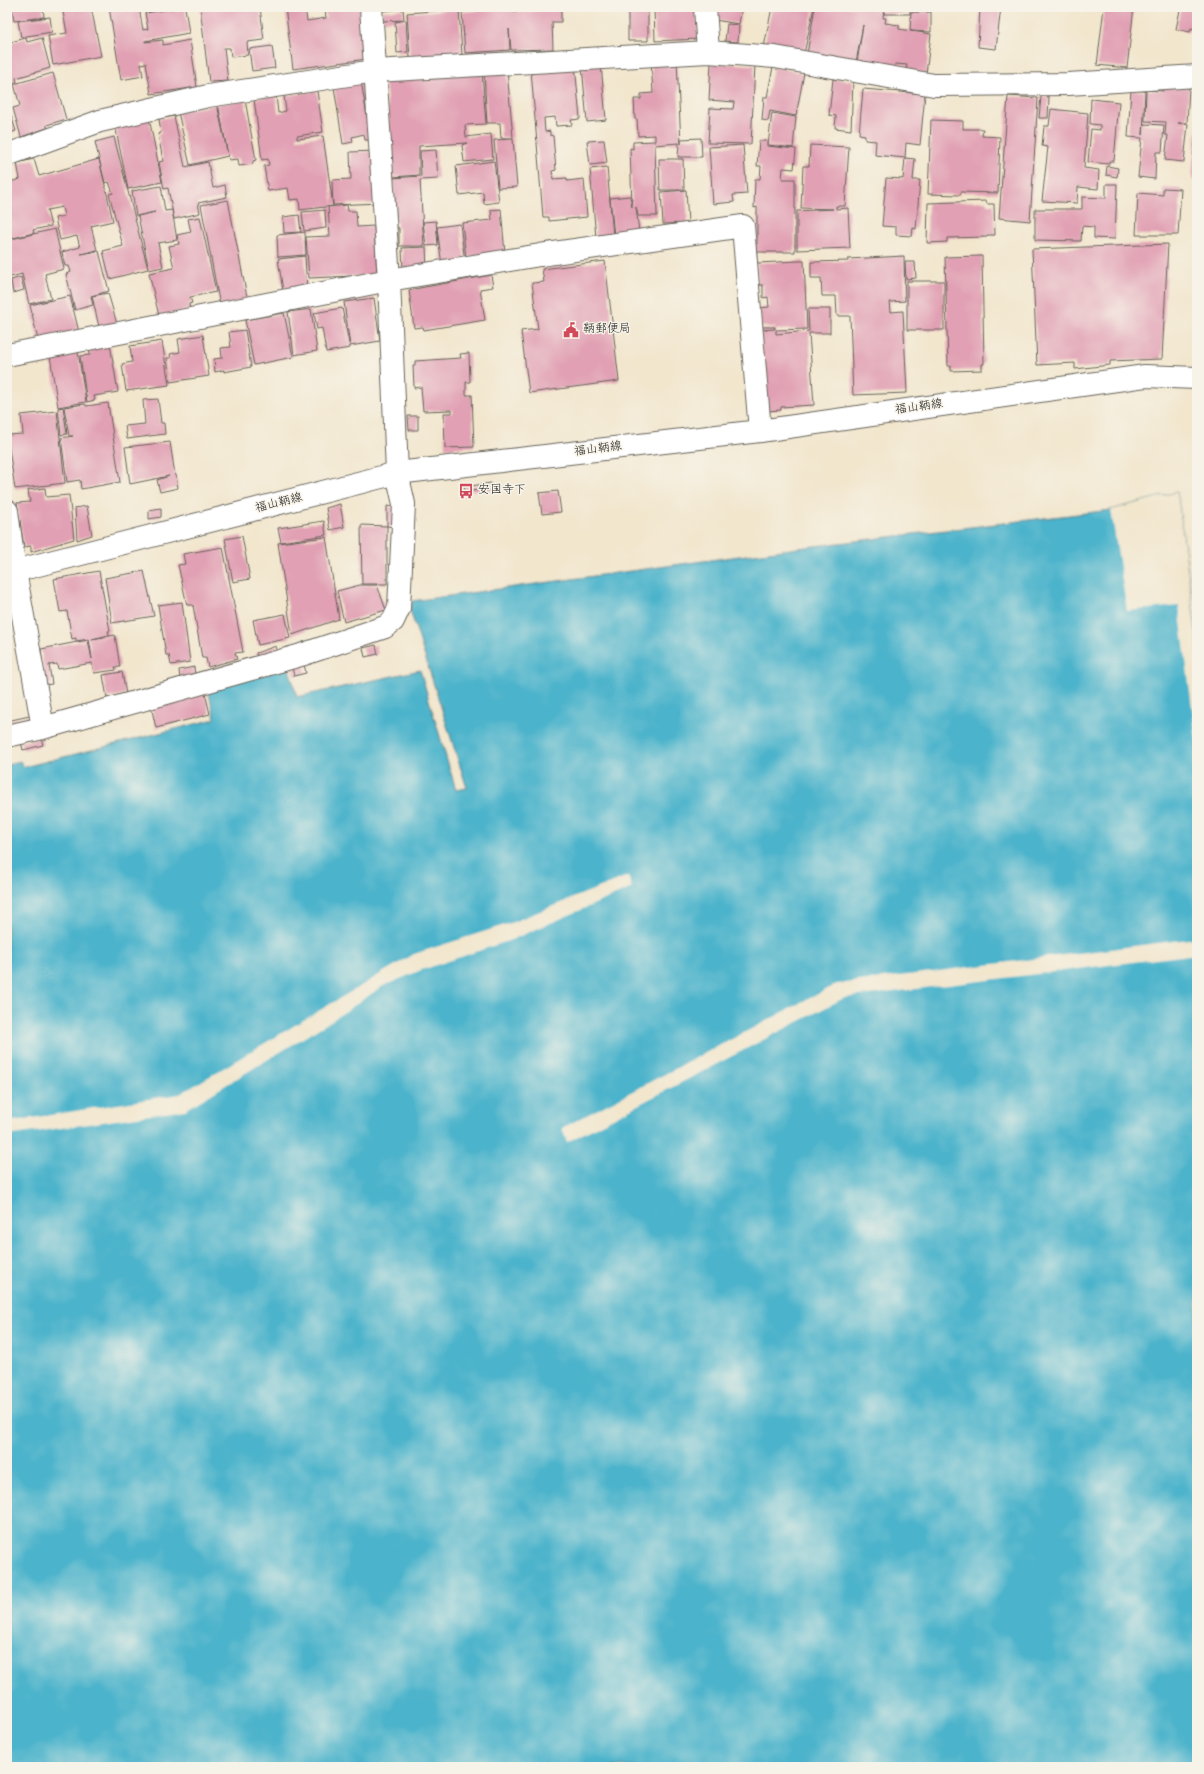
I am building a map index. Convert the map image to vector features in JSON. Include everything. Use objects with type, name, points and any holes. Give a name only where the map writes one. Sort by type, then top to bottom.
[{"type":"street","points":[[7,736],[44,728],[301,655],[385,627],[393,621],[399,608],[404,504],[397,473],[389,280],[371,7]]},
{"type":"street","points":[[705,7],[708,52]]},
{"type":"street","points":[[7,155],[100,121],[208,96],[375,71],[708,52],[775,57],[934,85],[1068,84],[1197,76]]},
{"type":"street","points":[[7,355],[389,280],[540,255],[743,226],[760,431]]},
{"type":"street","name":"福山鞆線","points":[[11,572],[397,473],[760,431],[1145,376],[1197,378]]},
{"type":"street","points":[[7,511],[11,572],[44,728]]},
{"type":"water","points":[[1177,492],[1197,641],[1197,1767],[7,1767],[7,765],[20,761],[24,767],[215,719],[208,690],[289,668],[297,697],[420,670],[456,790],[467,788],[410,610],[412,601],[798,548],[1111,510]]},
{"type":"pier","points":[[1177,492],[1197,641],[1197,746],[1179,606],[1127,611],[1111,510]]},
{"type":"pier","points":[[628,876],[632,888],[511,940],[419,971],[383,986],[331,1021],[185,1110],[7,1136],[7,1122],[180,1094],[414,954],[508,924]]},
{"type":"pier","points":[[1197,938],[1197,954],[844,998],[567,1142],[562,1128],[837,984]]},
{"type":"building","points":[[12,7],[43,7],[44,17],[14,21]]},
{"type":"building","points":[[62,7],[91,7],[101,56],[53,65],[48,36],[67,33]]},
{"type":"building","points":[[109,7],[139,7],[143,30],[148,29],[145,13],[185,7],[189,33],[145,42],[163,40],[163,45],[190,40],[197,87],[151,94],[146,63],[141,64],[143,76],[121,80]]},
{"type":"building","points":[[141,7],[167,7],[167,8],[141,11]]},
{"type":"building","points":[[200,7],[260,7],[264,40],[247,42],[248,55],[231,57],[230,48],[224,48],[228,81],[209,82]]},
{"type":"building","points":[[269,7],[284,7],[284,10],[269,10]]},
{"type":"building","points":[[285,7],[305,7],[307,21],[326,18],[325,9],[307,11],[307,7],[360,7],[367,59],[293,69]]},
{"type":"building","points":[[486,7],[508,7],[508,12],[533,11],[533,7],[561,7],[561,22],[552,22],[553,49],[511,50],[509,29],[510,50],[465,53],[462,12],[485,10]]},
{"type":"building","points":[[628,7],[648,7],[648,41],[628,41]]},
{"type":"building","points":[[654,7],[697,7],[698,39],[655,41]]},
{"type":"building","points":[[710,7],[742,7],[739,24],[708,19]]},
{"type":"building","points":[[772,7],[814,7],[804,54],[764,47]]},
{"type":"building","points":[[815,7],[884,7],[883,18],[886,18],[885,23],[899,25],[899,29],[931,34],[926,74],[906,71],[907,65],[895,64],[894,68],[857,63],[863,25],[856,62],[807,54]]},
{"type":"building","points":[[885,7],[910,7],[910,14],[884,14]]},
{"type":"building","points":[[980,7],[1001,7],[996,49],[978,47]]},
{"type":"building","points":[[1104,7],[1134,7],[1127,68],[1097,65]]},
{"type":"building","points":[[1168,7],[1197,7],[1197,30],[1191,28],[1190,32],[1176,29],[1180,10]]},
{"type":"building","points":[[403,9],[404,20],[383,21],[382,11]]},
{"type":"building","points":[[459,9],[462,55],[410,58],[407,13]]},
{"type":"building","points":[[911,12],[931,12],[931,32],[910,31]]},
{"type":"building","points":[[50,17],[52,32],[21,37],[18,21]]},
{"type":"building","points":[[406,20],[408,52],[397,53],[395,22]]},
{"type":"building","points":[[727,24],[739,25],[738,42],[725,41]]},
{"type":"building","points":[[26,38],[27,42],[42,38],[50,68],[16,78],[17,82],[7,85],[7,43]]},
{"type":"building","points":[[272,46],[275,68],[252,71],[249,49]]},
{"type":"building","points":[[651,61],[677,61],[681,144],[681,139],[701,138],[702,157],[678,157],[679,143],[655,145],[657,216],[638,216],[636,207],[639,232],[614,236],[610,198],[630,196],[632,207],[630,148],[633,149],[633,142],[655,141],[655,135],[638,136],[634,99],[641,99],[641,94],[653,93]]},
{"type":"building","points":[[711,63],[755,65],[751,144],[708,143],[710,108],[733,109],[734,102],[709,100]]},
{"type":"building","points":[[601,64],[606,120],[587,122],[582,66]]},
{"type":"building","points":[[575,65],[580,119],[571,120],[572,125],[556,126],[555,117],[544,118],[545,132],[550,131],[550,135],[553,136],[556,170],[552,171],[553,179],[567,178],[567,181],[584,179],[587,217],[549,221],[549,217],[543,217],[531,70]]},
{"type":"building","points":[[773,67],[804,73],[796,116],[770,111],[768,121],[762,120],[764,97],[767,97]]},
{"type":"building","points":[[507,70],[513,138],[501,138],[500,123],[487,123],[484,72]]},
{"type":"building","points":[[482,72],[486,124],[465,125],[466,137],[491,134],[493,159],[464,162],[462,145],[467,143],[419,146],[419,175],[393,177],[385,78]]},
{"type":"building","points":[[53,73],[66,119],[47,125],[47,128],[21,137],[13,108],[20,106],[14,84]]},
{"type":"building","points":[[833,79],[853,81],[851,130],[835,128],[836,116],[829,115]]},
{"type":"building","points":[[361,81],[371,140],[365,140],[364,134],[352,137],[353,142],[343,144],[334,87]]},
{"type":"building","points":[[1163,87],[1189,88],[1187,123],[1178,123],[1188,124],[1184,162],[1165,160],[1168,135],[1165,135],[1166,122],[1145,121],[1146,90],[1163,91]]},
{"type":"building","points":[[863,89],[925,94],[920,145],[906,143],[905,158],[875,155],[876,141],[865,140],[865,135],[859,134]]},
{"type":"building","points":[[1131,90],[1145,91],[1143,135],[1144,124],[1164,125],[1162,152],[1156,152],[1155,179],[1138,177],[1142,138],[1128,137]]},
{"type":"building","points":[[317,91],[323,132],[297,136],[297,139],[323,136],[333,206],[300,210],[299,199],[290,200],[288,188],[268,191],[264,166],[269,165],[268,159],[262,160],[254,99],[276,95],[278,113],[286,111],[284,96]]},
{"type":"building","points":[[1008,96],[1038,98],[1030,221],[999,218]]},
{"type":"building","points":[[1041,96],[1049,97],[1048,118],[1039,118]]},
{"type":"building","points":[[1091,99],[1119,102],[1114,161],[1109,161],[1109,164],[1088,162],[1091,129],[1100,130],[1100,125],[1090,124]]},
{"type":"building","points":[[245,100],[256,160],[253,161],[253,164],[239,166],[238,159],[229,160],[218,104]]},
{"type":"building","points":[[7,103],[16,131],[7,134]]},
{"type":"building","points":[[217,104],[228,156],[190,165],[178,112]]},
{"type":"building","points":[[1051,109],[1088,113],[1084,168],[1099,170],[1098,189],[1078,187],[1077,203],[1042,201],[1048,147],[1042,146],[1044,126],[1049,126]]},
{"type":"building","points":[[772,113],[796,117],[793,148],[768,145]]},
{"type":"building","points":[[174,116],[185,167],[208,162],[213,188],[225,185],[227,197],[198,203],[200,213],[174,219],[168,188],[164,189],[159,162],[163,161],[158,134],[161,133],[159,119]]},
{"type":"building","points":[[149,118],[162,182],[128,189],[115,125]]},
{"type":"building","points":[[931,120],[963,121],[963,129],[983,129],[982,136],[1000,137],[998,193],[961,192],[960,195],[928,194]]},
{"type":"building","points":[[1196,128],[1197,180],[1192,180]]},
{"type":"building","points":[[114,137],[148,269],[110,279],[103,251],[123,246],[109,194],[113,193],[109,182],[105,183],[95,142]]},
{"type":"building","points":[[513,139],[517,187],[498,188],[494,140]]},
{"type":"building","points":[[604,140],[607,163],[590,165],[587,141]]},
{"type":"building","points":[[759,141],[767,141],[767,146],[796,149],[794,169],[783,168],[782,179],[795,179],[795,252],[754,252],[754,244],[757,244],[757,207],[754,208],[755,179],[760,179],[761,166],[757,166]]},
{"type":"building","points":[[743,145],[747,194],[733,195],[734,202],[713,204],[709,147]]},
{"type":"building","points":[[810,145],[849,147],[845,206],[836,206],[836,209],[848,208],[850,248],[797,250],[797,211],[833,209],[801,208],[803,166],[809,166]]},
{"type":"building","points":[[436,150],[438,179],[420,180],[424,246],[399,246],[399,228],[397,228],[393,178],[421,176],[420,151]]},
{"type":"building","points":[[375,151],[380,203],[333,205],[332,180],[351,179],[350,152]]},
{"type":"building","points":[[905,158],[915,159],[913,180],[920,180],[916,229],[913,228],[912,236],[896,235],[896,227],[882,226],[886,178],[903,179]]},
{"type":"building","points":[[34,159],[39,176],[99,159],[113,221],[91,226],[97,250],[81,254],[99,251],[109,291],[91,296],[93,305],[75,310],[66,274],[71,272],[69,266],[65,266],[62,252],[80,247],[77,236],[60,240],[55,218],[64,216],[62,207],[47,210],[51,226],[33,230],[34,233],[9,239],[7,230],[7,185],[11,184],[10,182],[20,179],[17,163]]},
{"type":"building","points":[[659,159],[683,159],[684,190],[660,190]]},
{"type":"building","points":[[494,161],[499,202],[484,204],[483,192],[459,195],[456,166]]},
{"type":"building","points":[[1107,166],[1118,168],[1117,177],[1106,175]]},
{"type":"building","points":[[607,167],[613,236],[596,238],[590,169]]},
{"type":"building","points":[[1106,184],[1117,184],[1115,239],[1094,238],[1094,227],[1082,226],[1081,241],[1035,240],[1035,209],[1082,209],[1082,197],[1106,198]]},
{"type":"building","points":[[161,186],[165,211],[172,210],[177,240],[158,243],[163,267],[149,270],[138,216],[155,212],[136,216],[132,191]]},
{"type":"building","points":[[1163,188],[1181,189],[1178,235],[1136,235],[1138,193],[1163,195]]},
{"type":"building","points":[[686,190],[688,223],[663,224],[661,192]]},
{"type":"building","points":[[228,200],[248,302],[220,306],[201,205]]},
{"type":"building","points":[[986,201],[987,204],[994,204],[995,235],[987,235],[987,237],[947,238],[947,242],[927,243],[928,203]]},
{"type":"building","points":[[347,205],[348,211],[356,211],[357,227],[374,226],[377,275],[309,278],[306,237],[330,236],[328,207]]},
{"type":"building","points":[[501,209],[505,254],[466,257],[462,223],[492,220],[491,210]]},
{"type":"building","points":[[325,210],[326,228],[304,231],[302,212]]},
{"type":"building","points":[[299,215],[301,232],[284,233],[283,217]]},
{"type":"building","points":[[200,217],[216,292],[190,297],[192,303],[189,304],[190,310],[159,316],[149,273],[174,268],[169,246],[179,244],[177,235],[191,232],[188,219]]},
{"type":"building","points":[[436,221],[438,245],[426,246],[423,222]]},
{"type":"building","points":[[460,224],[465,262],[442,266],[437,227]]},
{"type":"building","points":[[55,229],[64,269],[45,274],[51,299],[29,304],[22,274],[7,278],[7,240]]},
{"type":"building","points":[[305,232],[306,255],[278,257],[277,235]]},
{"type":"building","points":[[1168,244],[1162,359],[1110,361],[1110,365],[1075,369],[1075,363],[1037,365],[1032,249]]},
{"type":"building","points":[[426,247],[427,269],[403,271],[402,248]]},
{"type":"building","points":[[305,256],[307,289],[283,291],[278,259]]},
{"type":"building","points":[[904,256],[905,301],[890,302],[891,312],[903,311],[907,393],[853,395],[850,316],[837,316],[836,296],[822,296],[821,278],[811,278],[811,262],[848,261],[848,259]]},
{"type":"building","points":[[982,256],[984,364],[982,364],[982,370],[951,371],[951,366],[948,366],[945,257]]},
{"type":"building","points":[[605,261],[619,381],[529,393],[521,331],[538,329],[532,283],[544,282],[542,269]]},
{"type":"building","points":[[804,261],[807,329],[776,330],[776,334],[809,331],[808,309],[830,309],[830,333],[809,333],[814,405],[781,407],[781,410],[766,411],[760,330],[775,329],[775,327],[761,327],[759,308],[769,307],[768,297],[763,298],[763,285],[758,285],[757,263]]},
{"type":"building","points":[[905,262],[915,262],[916,278],[906,279]]},
{"type":"building","points":[[491,275],[493,287],[480,289],[485,320],[424,330],[423,327],[414,328],[409,290]]},
{"type":"building","points":[[21,277],[24,290],[13,293],[11,280]]},
{"type":"building","points":[[907,281],[944,281],[944,330],[907,330]]},
{"type":"building","points":[[108,293],[117,324],[99,327],[92,296]]},
{"type":"building","points":[[70,296],[79,332],[38,340],[30,305]]},
{"type":"building","points":[[374,298],[380,341],[350,346],[344,302]]},
{"type":"building","points":[[342,308],[350,348],[326,352],[322,328],[317,329],[314,313]]},
{"type":"building","points":[[311,309],[317,351],[294,355],[288,312]]},
{"type":"building","points":[[284,313],[293,357],[254,365],[245,320]]},
{"type":"building","points":[[245,330],[251,367],[224,372],[224,370],[215,372],[214,359],[222,358],[221,348],[231,347],[229,332]]},
{"type":"building","points":[[203,335],[209,376],[170,382],[167,358],[171,358],[170,354],[180,352],[178,339]]},
{"type":"building","points":[[162,341],[169,385],[126,391],[122,364],[132,362],[130,346]]},
{"type":"building","points":[[110,344],[118,392],[94,396],[95,400],[87,402],[80,356],[90,355],[89,348]]},
{"type":"building","points":[[78,352],[86,402],[58,407],[50,356]]},
{"type":"building","points":[[469,353],[470,382],[466,382],[466,395],[472,395],[474,447],[445,448],[444,413],[452,413],[452,410],[423,411],[421,387],[414,388],[413,365],[415,365],[415,361],[461,358],[460,354]]},
{"type":"building","points":[[158,399],[161,423],[164,423],[165,434],[127,439],[125,426],[145,424],[143,400]]},
{"type":"building","points":[[108,403],[120,482],[81,489],[80,480],[67,482],[61,438],[73,436],[69,436],[64,407]]},
{"type":"building","points":[[63,407],[67,434],[61,435],[58,408]]},
{"type":"building","points":[[57,411],[65,483],[15,489],[7,435],[23,434],[21,415]]},
{"type":"building","points":[[408,416],[418,416],[418,430],[409,430]]},
{"type":"building","points":[[170,442],[178,488],[160,492],[157,480],[169,476],[130,484],[125,447]]},
{"type":"building","points":[[491,483],[492,490],[465,491],[464,487]]},
{"type":"building","points":[[45,488],[46,497],[69,495],[74,539],[31,552],[31,546],[24,547],[17,503],[30,502],[28,490]]},
{"type":"building","points":[[558,491],[561,512],[542,514],[539,493]]},
{"type":"building","points":[[340,504],[344,527],[330,530],[326,508]]},
{"type":"building","points":[[87,506],[92,535],[77,540],[75,508]]},
{"type":"building","points":[[387,506],[395,507],[394,527],[387,526]]},
{"type":"building","points":[[161,508],[161,517],[149,519],[149,510]]},
{"type":"building","points":[[324,521],[326,535],[281,542],[278,528]]},
{"type":"building","points":[[361,525],[387,526],[387,584],[362,584]]},
{"type":"building","points":[[242,536],[250,579],[233,582],[225,539]]},
{"type":"building","points":[[326,537],[339,619],[292,635],[278,543]]},
{"type":"building","points":[[223,547],[243,652],[235,653],[237,659],[208,667],[206,658],[202,658],[193,605],[187,605],[178,565],[185,564],[183,554]]},
{"type":"building","points":[[99,571],[110,631],[108,631],[109,635],[92,639],[115,635],[120,667],[115,667],[116,670],[94,673],[92,663],[58,669],[57,664],[49,665],[52,684],[45,685],[41,649],[88,640],[92,659],[89,639],[76,641],[76,638],[72,639],[67,611],[60,612],[54,579]]},
{"type":"building","points":[[144,571],[154,616],[112,623],[105,578]]},
{"type":"building","points":[[360,585],[377,585],[386,610],[344,622],[337,591]]},
{"type":"building","points":[[182,602],[190,662],[171,665],[169,655],[166,655],[158,605]]},
{"type":"building","points":[[285,614],[290,638],[258,645],[253,620]]},
{"type":"building","points":[[376,645],[378,654],[365,657],[363,648]]},
{"type":"building","points":[[276,646],[277,651],[257,658],[256,653]]},
{"type":"building","points":[[304,664],[306,673],[294,676],[292,667]]},
{"type":"building","points":[[194,667],[195,675],[180,679],[179,670]]},
{"type":"building","points":[[122,672],[126,694],[107,698],[103,675]]},
{"type":"building","points":[[205,693],[210,714],[156,728],[151,706]]},
{"type":"building","points":[[34,715],[35,719],[7,726],[7,721]]},
{"type":"building","points":[[41,738],[43,745],[23,750],[21,742]]},
{"type":"place","name":"鞆郵便局","points":[[571,330]]},
{"type":"place","name":"安国寺下","points":[[466,491]]}]
